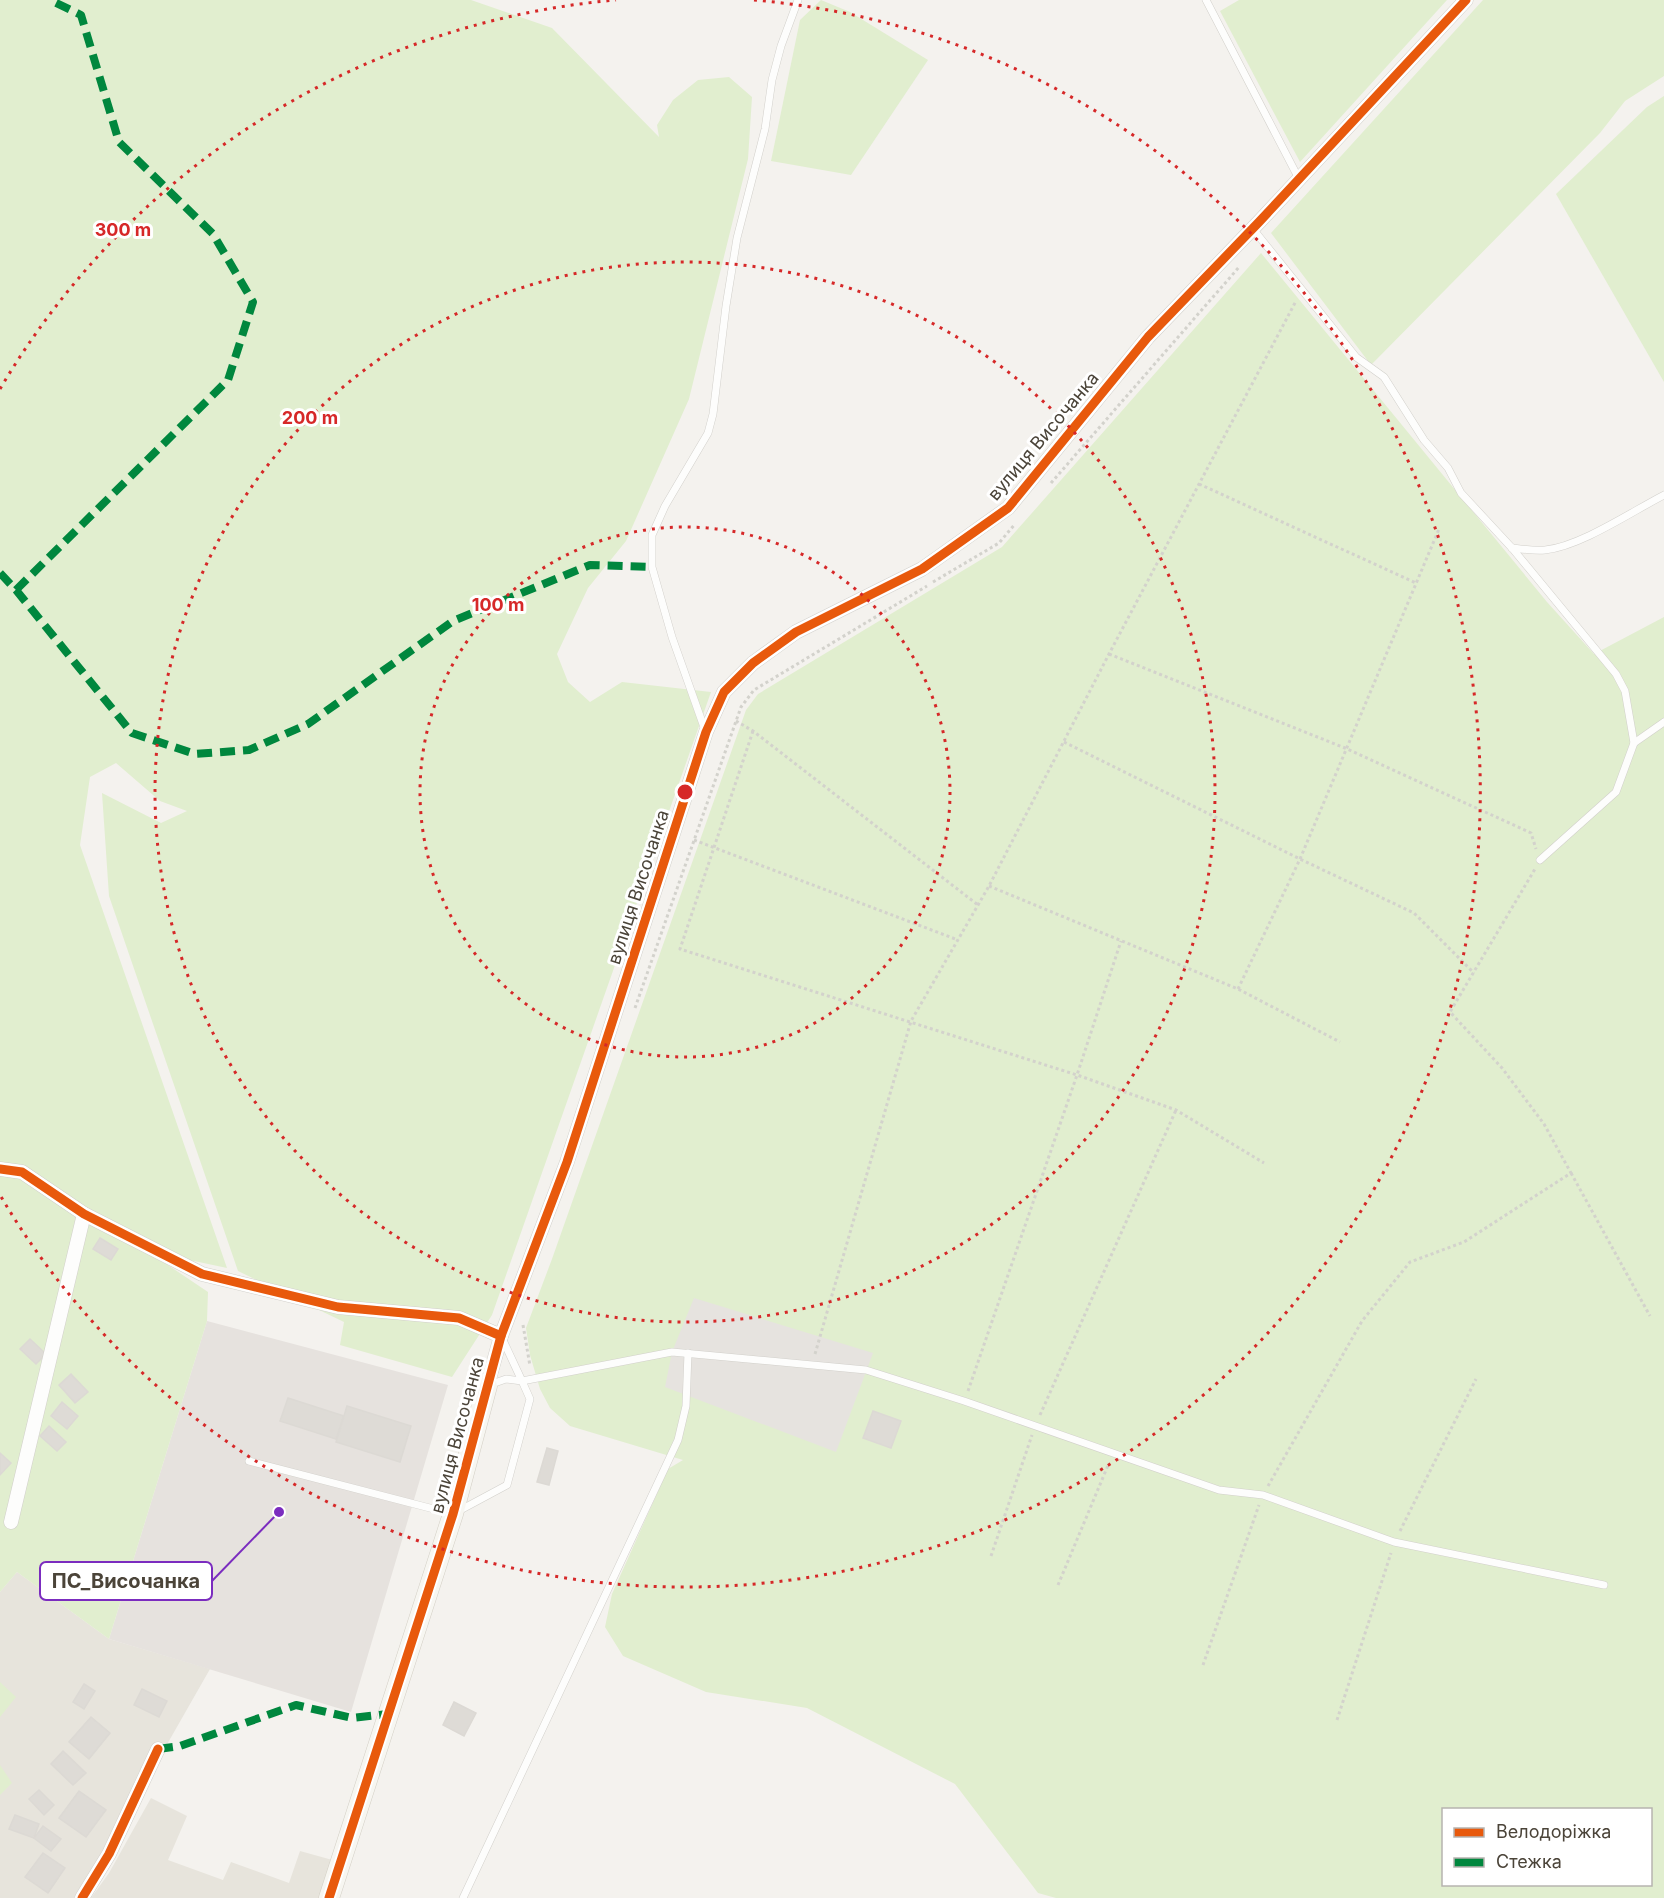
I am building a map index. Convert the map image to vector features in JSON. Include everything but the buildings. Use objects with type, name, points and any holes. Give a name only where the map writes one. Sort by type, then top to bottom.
[{"type":"street","name":"вулиця Височанка","points":[[330,1898],[453,1514],[501,1336],[567,1162],[706,732],[724,692],[753,663],[796,632],[922,569],[1008,508],[1148,337],[1253,229],[1466,0]]},
{"type":"street","points":[[0,1169],[22,1172],[84,1214],[202,1274],[338,1307],[459,1318],[501,1336]]},
{"type":"street","points":[[10,1522],[84,1214]]},
{"type":"street","points":[[82,1898],[109,1854],[158,1749]]},
{"type":"lane","points":[[706,732],[678,657],[652,567],[652,535],[708,433],[713,414],[737,238],[765,129],[772,80],[781,46],[798,0]]},
{"type":"lane","points":[[1206,0],[1299,179]]},
{"type":"lane","points":[[1253,229],[1356,357],[1384,377],[1424,440],[1448,468],[1461,493],[1512,548],[1616,674],[1625,691],[1634,744],[1617,792],[1540,861]]},
{"type":"lane","points":[[1512,548],[1543,550],[1560,547],[1664,495]]},
{"type":"lane","points":[[1634,744],[1664,722]]},
{"type":"lane","points":[[249,1461],[453,1514],[507,1485],[530,1399],[501,1336]]},
{"type":"lane","points":[[487,1386],[506,1379],[522,1382],[672,1352],[866,1370],[964,1401],[1219,1490],[1263,1495],[1394,1542],[1604,1585]]},
{"type":"lane","points":[[463,1898],[678,1440],[686,1406],[688,1353]]},
{"type":"path","points":[[1045,489],[1263,240]]},
{"type":"path","points":[[812,1365],[911,1021],[989,886],[1302,290]]},
{"type":"path","points":[[1199,484],[1416,583]]},
{"type":"path","points":[[632,1017],[741,707],[754,690],[999,543],[1022,516]]},
{"type":"path","points":[[1238,989],[1300,859],[1439,529]]},
{"type":"path","points":[[1109,654],[1345,748],[1531,833],[1540,861],[1450,1012],[1502,1068],[1544,1124],[1650,1316]]},
{"type":"path","points":[[736,721],[753,731],[978,905]]},
{"type":"path","points":[[753,731],[680,949],[911,1021],[1176,1110],[1264,1163]]},
{"type":"path","points":[[1064,742],[1414,913],[1474,973]]},
{"type":"path","points":[[694,840],[958,940]]},
{"type":"path","points":[[989,886],[1238,989],[1340,1042]]},
{"type":"path","points":[[964,1401],[1121,941]]},
{"type":"path","points":[[991,1556],[1035,1426],[1176,1110]]},
{"type":"path","points":[[1203,1665],[1263,1495],[1362,1321],[1410,1262],[1464,1242],[1571,1173]]},
{"type":"path","points":[[526,1316],[523,1327],[527,1355],[534,1379]]},
{"type":"path","points":[[1058,1585],[1113,1453]]},
{"type":"shaded area","points":[[694,1298],[873,1353],[836,1452],[665,1387],[672,1352]]},
{"type":"shaded area","points":[[207,1321],[448,1385],[351,1712],[109,1639]]},
{"type":"shaded area","points":[[17,1572],[109,1639],[210,1669],[113,1839],[74,1898],[0,1898],[0,1592]]},
{"type":"shaded area","points":[[151,1798],[187,1816],[168,1860],[223,1880],[231,1862],[289,1883],[300,1851],[336,1861],[325,1898],[91,1898],[109,1873]]},
{"type":"green space","points":[[0,0],[471,0],[552,28],[659,137],[657,125],[673,100],[698,80],[729,77],[752,97],[748,159],[689,399],[626,541],[588,588],[557,654],[568,682],[590,702],[622,682],[711,692],[492,1315],[452,1377],[340,1345],[344,1322],[238,1271],[109,896],[102,793],[161,823],[187,811],[160,801],[116,763],[90,777],[80,845],[227,1268],[180,1258],[92,1214],[208,1292],[207,1321],[109,1639],[17,1572],[0,1592]]},
{"type":"green space","points":[[821,0],[850,12],[928,60],[851,175],[771,161],[800,20]]},
{"type":"green space","points":[[1239,0],[1447,0],[1300,162],[1220,11]]},
{"type":"green space","points":[[1483,0],[1664,0],[1664,76],[1625,101],[1600,133],[1371,365],[1271,233]]},
{"type":"green space","points":[[1664,96],[1664,382],[1556,194],[1647,107]]},
{"type":"green space","points":[[1261,253],[1547,602],[1594,654],[1664,617],[1664,1898],[1056,1898],[1038,1893],[955,1784],[807,1708],[706,1692],[623,1656],[605,1627],[612,1594],[668,1469],[683,1460],[570,1426],[550,1408],[540,1389],[530,1355],[526,1328],[746,710],[758,694],[1002,547]]},
{"type":"green space","points":[[0,1682],[16,1697],[0,1717]]},
{"type":"green space","points":[[0,1765],[12,1783],[0,1795]]},
{"type":"marked path","points":[[16,590],[228,380],[253,302],[213,234],[119,142],[81,15],[50,0]]},
{"type":"marked path","points":[[0,573],[132,733],[195,754],[249,750],[308,724],[453,621],[590,565],[652,567]]},
{"type":"marked path","points":[[158,1749],[180,1746],[296,1705],[352,1718],[387,1714]]},
{"type":"cycle path","points":[[329,1898],[453,1514],[501,1336],[567,1162],[706,732],[724,692],[753,663],[796,632],[922,569],[1008,508],[1148,337],[1259,222],[1466,0]]},
{"type":"cycle path","points":[[0,1169],[22,1172],[84,1214],[202,1274],[338,1307],[459,1318],[501,1336]]},
{"type":"cycle path","points":[[82,1898],[109,1854],[158,1749]]},
{"type":"place","name":"ПС_Височанка","points":[[279,1512]]}]
